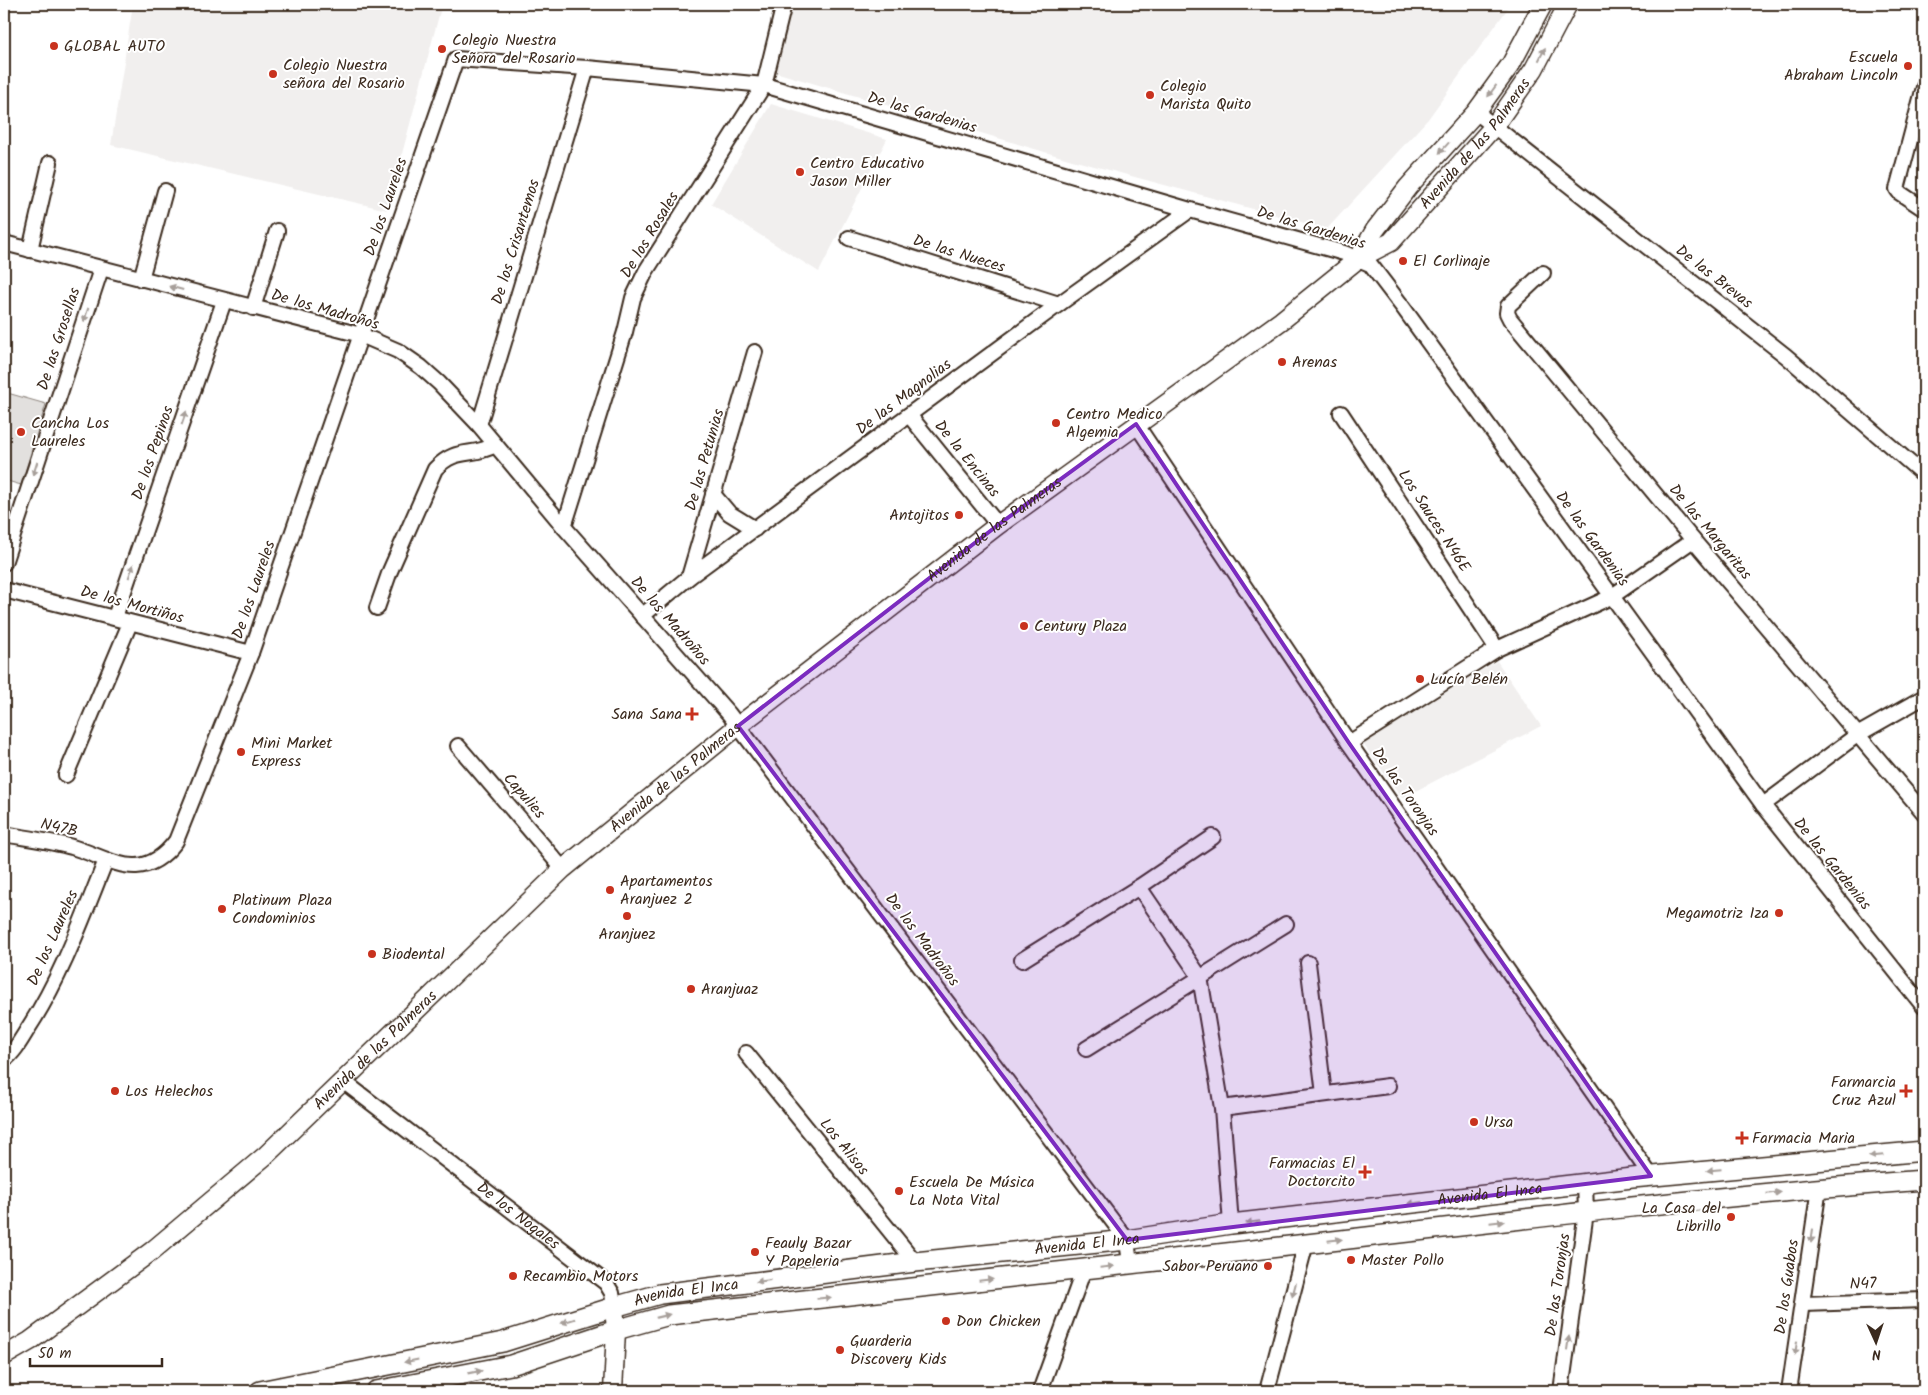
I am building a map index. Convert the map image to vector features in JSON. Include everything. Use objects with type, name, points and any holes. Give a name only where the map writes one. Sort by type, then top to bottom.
[{"type":"main road","name":"Avenida El Inca","points":[[260,1391],[503,1342],[614,1306],[660,1294],[915,1262],[1127,1240],[1232,1224],[1585,1183],[1924,1151]]},
{"type":"main road","name":"Avenida El Inca","points":[[376,1391],[511,1365],[669,1314],[1586,1212],[1819,1188],[1924,1180]]},
{"type":"street","name":"De los Rosales","points":[[564,527],[626,332],[633,298],[646,271],[764,85],[784,4]]},
{"type":"street","name":"Avenida de las Palmeras","points":[[1358,259],[1375,230],[1408,187],[1476,112],[1511,64],[1543,4]]},
{"type":"street","name":"Avenida de las Palmeras","points":[[4,1356],[30,1341],[152,1251],[265,1156],[563,869],[738,726],[998,525],[1281,321],[1358,259],[1391,242],[1495,125],[1534,69],[1568,4]]},
{"type":"street","name":"De las Gardenias","points":[[456,59],[587,68],[764,85],[1190,210],[1344,253],[1370,264],[1763,805],[1924,1007]]},
{"type":"street","name":"De los Laureles","points":[[4,1060],[20,1041],[39,1011],[64,963],[106,860],[126,866],[143,865],[161,856],[176,841],[251,653],[456,59]]},
{"type":"street","name":"De los Crisantemos","points":[[479,425],[587,68]]},
{"type":"street","points":[[1924,87],[1897,188],[1900,193],[1924,209]]},
{"type":"street","name":"De las Brevas","points":[[1476,112],[1495,125],[1786,356],[1924,475]]},
{"type":"street","points":[[30,250],[50,163]]},
{"type":"street","points":[[141,279],[164,191]]},
{"type":"street","name":"De las Magnolias","points":[[642,616],[755,529],[1059,304],[1190,210]]},
{"type":"street","points":[[253,308],[277,231]]},
{"type":"street","name":"De las Nueces","points":[[848,238],[1059,304]]},
{"type":"street","name":"De los Madroños","points":[[4,243],[361,335],[398,351],[421,367],[479,425],[564,527],[738,726],[1127,1240],[1130,1264]]},
{"type":"street","name":"De las Grosellas","points":[[4,563],[101,269]]},
{"type":"street","name":"De las Margaritas","points":[[1543,273],[1508,306],[1507,313],[1693,540],[1924,813]]},
{"type":"street","name":"De los Pepinos","points":[[115,618],[224,301]]},
{"type":"street","name":"De las Petunias","points":[[689,578],[755,352]]},
{"type":"street","name":"Los Sauces N46E","points":[[1341,413],[1497,650]]},
{"type":"street","name":"De la Encinas","points":[[909,415],[998,525]]},
{"type":"street","name":"De las Toronjas","points":[[1136,424],[1349,743],[1651,1176]]},
{"type":"street","points":[[377,608],[409,527],[435,469],[444,459],[454,455],[484,451],[495,445]]},
{"type":"street","points":[[713,494],[729,513],[755,529]]},
{"type":"street","points":[[1349,743],[1497,650],[1611,597],[1693,540]]},
{"type":"street","name":"De los Mortiños","points":[[4,590],[251,653]]},
{"type":"street","points":[[66,775],[130,623]]},
{"type":"street","points":[[1763,805],[1857,735],[1924,697]]},
{"type":"street","name":"Capulies","points":[[458,746],[563,869]]},
{"type":"street","name":"N47B","points":[[4,834],[73,847],[106,860]]},
{"type":"street","points":[[1022,960],[1139,887],[1213,837]]},
{"type":"street","points":[[1139,887],[1200,978],[1222,1108],[1232,1224]]},
{"type":"street","points":[[1086,1049],[1286,924]]},
{"type":"street","points":[[1308,963],[1324,1094]]},
{"type":"street","name":"Los Alisos","points":[[746,1053],[915,1262]]},
{"type":"street","name":"De los Nogales","points":[[343,1081],[606,1283],[612,1293],[616,1330],[613,1391]]},
{"type":"street","points":[[1222,1108],[1388,1086]]},
{"type":"street","name":"De las Toronjas","points":[[1561,1391],[1586,1212],[1585,1183]]},
{"type":"street","name":"De los Guabos","points":[[1789,1391],[1819,1188]]},
{"type":"street","points":[[1267,1391],[1306,1243]]},
{"type":"street","points":[[1040,1391],[1084,1269]]},
{"type":"street","name":"N47","points":[[1803,1304],[1924,1300]]},
{"type":"street","name":"Avenida de las Palmeras","points":[[4,1368],[30,1341]]},
{"type":"highlighted area","points":[[1136,424],[1349,743],[1651,1176],[1127,1240],[738,726],[998,525]]},
{"type":"shaded area","name":"Colegio Nuestra señora del Rosario","points":[[133,4],[442,4],[387,210],[111,145]]},
{"type":"shaded area","name":"Colegio Marista Quito","points":[[793,4],[1511,4],[1428,119],[1327,229],[1072,160],[775,72]]},
{"type":"shaded area","name":"Centro Educativo Jason Miller","points":[[771,104],[887,139],[819,272],[711,204]]},
{"type":"shaded area","name":"Cancha Los Laureles","points":[[4,392],[46,404],[21,485],[4,480]]},
{"type":"shaded area","points":[[1497,661],[1541,726],[1402,798],[1363,744]]},
{"type":"place","name":"GLOBAL AUTO","points":[[54,46]]},
{"type":"place","name":"Colegio Nuestra Señora del Rosario","points":[[442,49]]},
{"type":"place","name":"Escuela Abraham Lincoln","points":[[1908,66]]},
{"type":"place","name":"Colegio Nuestra señora del Rosario","points":[[273,74]]},
{"type":"place","name":"Colegio Marista Quito","points":[[1150,95]]},
{"type":"place","name":"Centro Educativo Jason Miller","points":[[800,172]]},
{"type":"place","name":"El Corlinaje","points":[[1403,261]]},
{"type":"place","name":"Arenas","points":[[1282,362]]},
{"type":"place","name":"Centro Medico Algemia","points":[[1056,423]]},
{"type":"place","name":"Cancha Los Laureles","points":[[21,432]]},
{"type":"place","name":"Antojitos","points":[[959,515]]},
{"type":"place","name":"Century Plaza","points":[[1024,626]]},
{"type":"place","name":"Lucía Belén","points":[[1420,679]]},
{"type":"place","name":"Sana Sana","points":[[692,714]]},
{"type":"place","name":"Mini Market Express","points":[[241,752]]},
{"type":"place","name":"Apartamentos Aranjuez 2","points":[[610,890]]},
{"type":"place","name":"Platinum Plaza Condominios","points":[[222,909]]},
{"type":"place","name":"Megamotriz Iza","points":[[1779,913]]},
{"type":"place","name":"Aranjuez","points":[[627,916]]},
{"type":"place","name":"Biodental","points":[[372,954]]},
{"type":"place","name":"Aranjuaz","points":[[691,989]]},
{"type":"place","name":"Los Helechos","points":[[115,1091]]},
{"type":"place","name":"Farmarcia Cruz Azul","points":[[1906,1091]]},
{"type":"place","name":"Ursa","points":[[1474,1122]]},
{"type":"place","name":"Farmacia Maria","points":[[1742,1138]]},
{"type":"place","name":"Farmacias El Doctorcito","points":[[1365,1172]]},
{"type":"place","name":"Escuela De Música La Nota Vital","points":[[899,1191]]},
{"type":"place","name":"La Casa del Librillo","points":[[1731,1217]]},
{"type":"place","name":"Feauly Bazar Y Papeleria","points":[[755,1252]]},
{"type":"place","name":"Master Pollo","points":[[1351,1260]]},
{"type":"place","name":"Sabor Peruano","points":[[1268,1266]]},
{"type":"place","name":"Recambio Motors","points":[[513,1276]]},
{"type":"place","name":"Don Chicken","points":[[946,1321]]},
{"type":"place","name":"Guarderia Discovery Kids","points":[[840,1350]]}]
